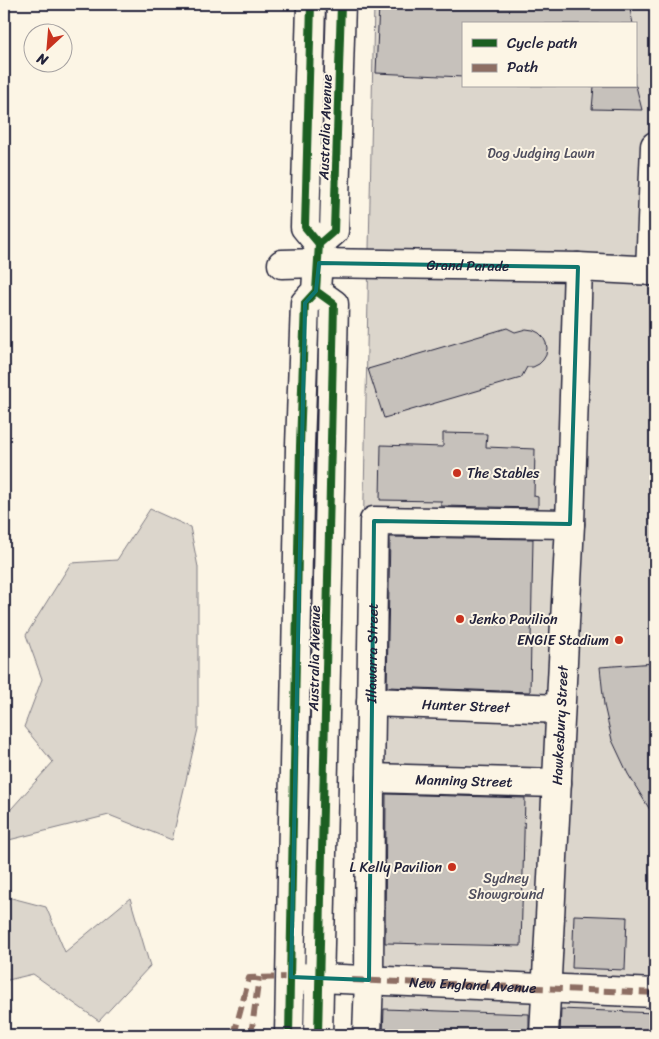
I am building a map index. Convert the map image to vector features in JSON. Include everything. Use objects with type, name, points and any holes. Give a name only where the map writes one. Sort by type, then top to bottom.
[{"type":"street","name":"Australia Avenue","points":[[311,4],[305,227],[319,253]]},
{"type":"street","name":"Australia Avenue","points":[[289,1035],[300,446],[306,302],[316,291],[319,253],[334,232],[341,4]]},
{"type":"street","points":[[653,271],[655,146]]},
{"type":"street","name":"Grand Parade","points":[[282,264],[319,253],[653,271]]},
{"type":"street","name":"Hawkesbury Street","points":[[544,1035],[570,524],[578,267]]},
{"type":"street","name":"Australia Avenue","points":[[316,291],[334,304],[318,1035]]},
{"type":"street","name":"Illawarra Street","points":[[367,1035],[361,980],[370,778],[374,520],[570,524]]},
{"type":"street","name":"Hunter Street","points":[[371,702],[560,709]]},
{"type":"street","name":"Manning Street","points":[[370,778],[557,783]]},
{"type":"street","name":"New England Avenue","points":[[291,978],[655,993]]},
{"type":"highlighted area","points":[[319,263],[578,267],[570,524],[374,521],[369,980],[291,977],[305,303],[316,291]]},
{"type":"green space","name":"Sydney Showground","points":[[374,4],[655,4],[655,1035],[353,1035]]},
{"type":"green space","points":[[150,509],[190,527],[198,567],[198,729],[172,840],[109,815],[9,840],[4,866],[4,817],[53,762],[24,727],[42,679],[26,635],[71,563],[117,560]]},
{"type":"green space","points":[[4,896],[46,907],[65,952],[130,898],[150,966],[99,1021],[33,974],[4,981]]},
{"type":"building","points":[[379,4],[629,4],[633,22],[462,22],[462,77],[376,73]]},
{"type":"building","points":[[636,86],[642,110],[592,109],[594,88],[636,88]]},
{"type":"building","points":[[507,328],[515,332],[526,329],[533,330],[543,337],[546,343],[546,355],[543,360],[533,367],[527,367],[521,378],[384,418],[368,369]]},
{"type":"building","name":"The Stables","points":[[443,433],[487,434],[486,447],[535,449],[534,496],[538,497],[538,508],[441,506],[441,501],[380,500],[381,445],[443,447]]},
{"type":"building","name":"Jenko Pavilion","points":[[390,537],[533,539],[530,692],[387,687]]},
{"type":"building","points":[[655,663],[655,818],[628,774],[612,740],[604,705],[600,667]]},
{"type":"building","name":"L Kelly Pavilion","points":[[386,794],[525,798],[521,946],[385,943]]},
{"type":"building","points":[[574,915],[627,917],[625,970],[572,968]]},
{"type":"building","points":[[384,1009],[529,1014],[529,1035],[383,1035]]},
{"type":"building","points":[[561,1009],[655,1013],[655,1035],[560,1035]]},
{"type":"marked path","points":[[251,1035],[259,977]]},
{"type":"marked path","points":[[234,1035],[249,978],[291,977]]},
{"type":"marked path","points":[[352,980],[655,993]]},
{"type":"cycle path","points":[[289,1035],[300,446],[305,303],[316,291],[319,244],[305,227],[311,4]]},
{"type":"cycle path","points":[[319,244],[334,231],[341,4]]},
{"type":"cycle path","points":[[316,291],[334,304],[318,1035]]},
{"type":"place","name":"The Stables","points":[[457,473]]},
{"type":"place","name":"Jenko Pavilion","points":[[460,619]]},
{"type":"place","name":"ENGIE Stadium","points":[[619,640]]},
{"type":"place","name":"L Kelly Pavilion","points":[[452,867]]},
{"type":"park label","name":"Dog Judging Lawn","points":[[541,153]]}]
